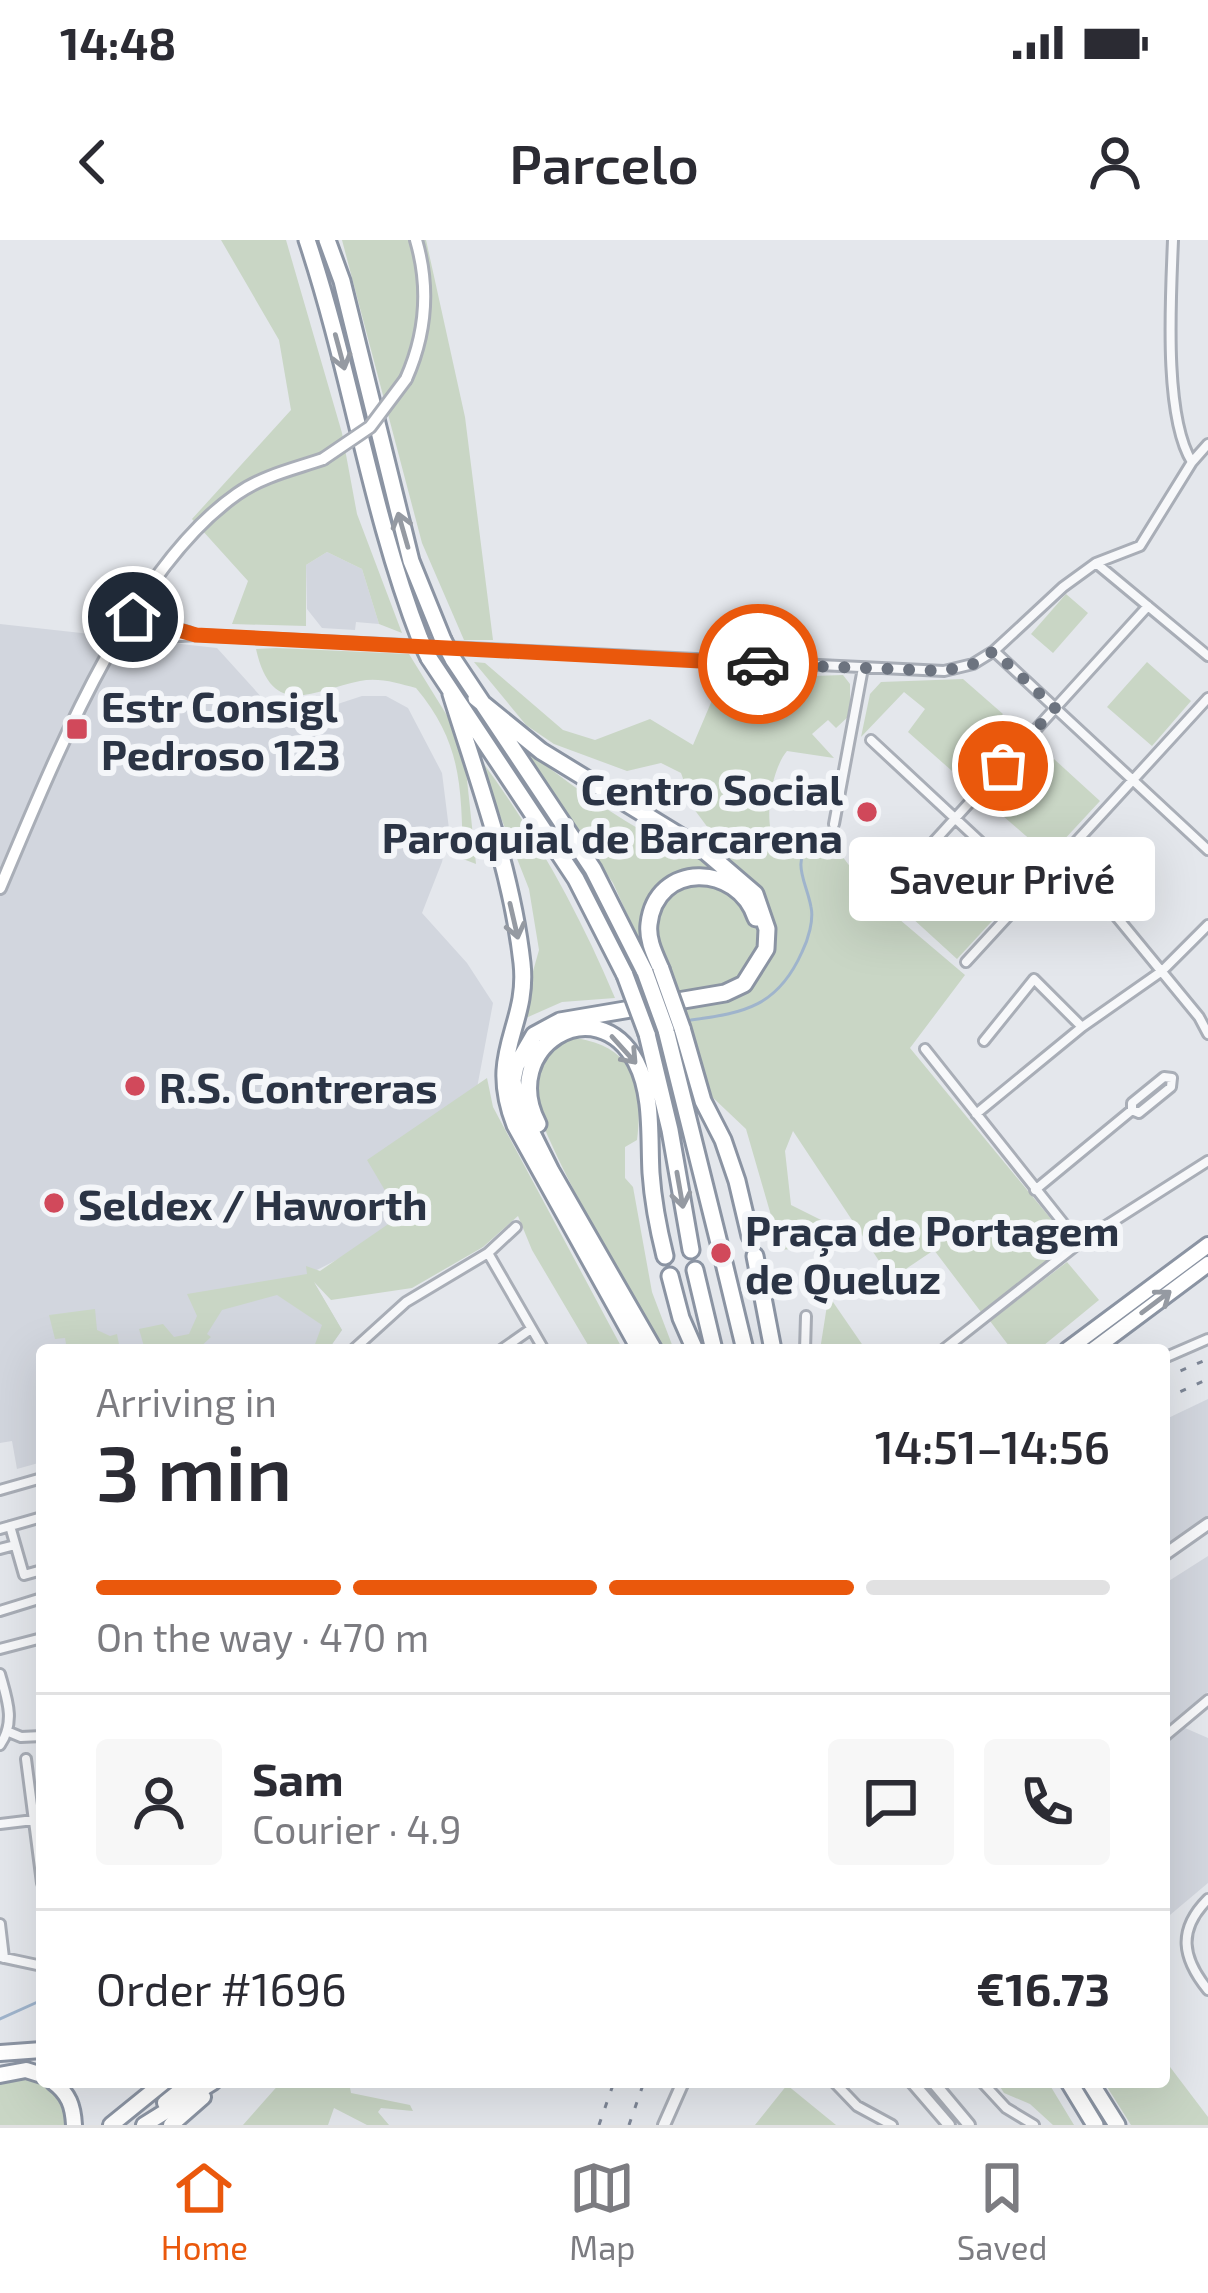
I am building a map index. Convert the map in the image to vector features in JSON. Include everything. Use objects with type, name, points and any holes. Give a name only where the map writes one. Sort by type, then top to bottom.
[{"type":"highway","points":[[307,240],[347,377],[379,517],[420,639],[451,694],[576,880],[625,975],[647,1034],[691,1250]]},
{"type":"highway","points":[[327,240],[366,371],[411,560],[443,640],[476,698],[593,869],[653,971],[723,1140],[750,1236]]},
{"type":"highway","points":[[451,694],[488,816],[522,962],[524,990],[505,1061],[504,1096],[515,1125],[637,1344]]},
{"type":"highway","points":[[476,698],[541,751],[736,874],[755,893],[767,929],[766,949],[744,984],[725,993],[560,1021],[534,1035],[521,1052],[513,1080],[517,1101],[650,1344]]},
{"type":"highway","points":[[505,1061],[528,1029],[542,1019],[692,992],[737,976],[757,947],[758,926],[742,893],[711,875],[670,884],[655,903],[649,923],[653,971]]},
{"type":"highway","points":[[581,1220],[532,1113],[526,1088],[531,1062],[545,1042],[571,1029],[599,1028],[620,1040],[636,1061],[645,1085],[655,1215],[665,1256]]},
{"type":"highway","points":[[674,1029],[719,1243]]},
{"type":"highway","points":[[1075,1344],[1208,1245]]},
{"type":"highway","points":[[755,1256],[771,1344]]},
{"type":"highway","points":[[724,1263],[744,1344]]},
{"type":"highway","points":[[1101,1344],[1208,1264]]},
{"type":"highway","points":[[695,1270],[713,1344]]},
{"type":"highway","points":[[670,1276],[692,1344]]},
{"type":"highway","points":[[0,2054],[36,2051]]},
{"type":"highway","points":[[0,2075],[26,2070],[36,2073]]},
{"type":"highway","points":[[62,2088],[72,2105],[74,2125]]},
{"type":"highway","points":[[111,2125],[157,2088]]},
{"type":"highway","points":[[141,2125],[184,2088]]},
{"type":"highway","points":[[141,2125],[206,2088]]},
{"type":"highway","points":[[171,2125],[210,2088]]},
{"type":"highway","points":[[1073,2088],[1095,2125]]},
{"type":"highway","points":[[1094,2088],[1117,2125]]},
{"type":"main road","points":[[0,888],[105,660],[151,590],[202,526],[240,492],[323,459],[370,428],[406,380],[424,317],[424,274],[416,240]]},
{"type":"street","points":[[1173,240],[1172,358],[1181,434],[1192,462]]},
{"type":"street","points":[[105,660],[128,643],[196,635],[944,671],[973,664],[994,651],[1096,563],[1143,543],[1208,444]]},
{"type":"street","points":[[1096,563],[1208,656]]},
{"type":"street","points":[[151,590],[164,624]]},
{"type":"street","points":[[890,890],[1148,606]]},
{"type":"street","points":[[133,617],[196,635]]},
{"type":"street","points":[[133,617],[142,630],[157,636]]},
{"type":"street","points":[[994,651],[1208,850]]},
{"type":"street","points":[[834,824],[862,668]]},
{"type":"street","points":[[965,962],[1208,698]]},
{"type":"street","points":[[871,740],[1032,890]]},
{"type":"street","points":[[1098,894],[1208,1034]]},
{"type":"street","points":[[976,1114],[1082,1027],[1162,971],[1208,925]]},
{"type":"street","points":[[984,1041],[1034,979],[1082,1027]]},
{"type":"street","points":[[925,1049],[1079,1243]]},
{"type":"street","points":[[1164,1077],[1172,1078],[1171,1087],[1155,1100],[1138,1113],[1132,1110],[1132,1103],[1164,1077]]},
{"type":"street","points":[[1035,1190],[1132,1110]]},
{"type":"street","points":[[951,1344],[1079,1243],[1208,1161]]},
{"type":"street","points":[[360,1344],[406,1302],[488,1253],[516,1227]]},
{"type":"street","points":[[488,1253],[540,1344]]},
{"type":"street","points":[[805,1344],[806,1316]]},
{"type":"street","points":[[510,1344],[531,1329]]},
{"type":"street","points":[[1170,1355],[1208,1339]]},
{"type":"street","points":[[0,1490],[36,1480]]},
{"type":"street","points":[[36,1519],[5,1528],[24,1575],[36,1572]]},
{"type":"street","points":[[1170,1551],[1208,1524]]},
{"type":"street","points":[[0,1549],[15,1545]]},
{"type":"street","points":[[0,1611],[36,1600]]},
{"type":"street","points":[[0,1649],[36,1640]]},
{"type":"street","points":[[0,1674],[8,1703],[8,1732],[0,1745]]},
{"type":"street","points":[[1170,1732],[1208,1700]]},
{"type":"street","points":[[8,1732],[36,1736]]},
{"type":"street","points":[[26,1759],[36,1809]]},
{"type":"street","points":[[0,1824],[36,1819]]},
{"type":"street","points":[[1207,1986],[1191,1970],[1184,1944],[1189,1921],[1208,1899]]},
{"type":"street","points":[[0,1924],[2,1958],[36,1965]]},
{"type":"street","points":[[664,2125],[679,2088]]},
{"type":"street","points":[[840,2088],[857,2107],[892,2125]]},
{"type":"street","points":[[917,2088],[949,2125]]},
{"type":"street","points":[[938,2088],[970,2125]]},
{"type":"street","points":[[988,2088],[1006,2108],[1034,2125]]},
{"type":"shaded area","points":[[327,552],[362,569],[379,624],[356,622],[355,630],[322,628],[307,609],[306,565]]},
{"type":"shaded area","points":[[0,624],[217,648],[274,711],[295,718],[362,696],[386,696],[408,708],[442,773],[449,829],[422,913],[467,963],[493,1003],[477,1088],[415,1220],[309,1274],[342,1330],[332,1344],[36,1344],[36,1464],[17,1469],[12,1441],[0,1443]]},
{"type":"shaded area","points":[[1208,1399],[1208,1518],[1170,1545],[1170,1417]]},
{"type":"shaded area","points":[[1208,1556],[1208,1692],[1170,1724],[1170,1580]]},
{"type":"shaded area","points":[[1185,1728],[1208,1738],[1208,1883],[1170,1915],[1170,1741]]},
{"type":"green space","points":[[221,240],[286,240],[342,433],[357,514],[402,633],[379,624],[362,569],[327,552],[306,565],[306,626],[232,624],[248,581],[192,519],[291,410],[279,340]]},
{"type":"green space","points":[[342,240],[426,240],[465,417],[493,640],[464,640],[422,543]]},
{"type":"green space","points":[[1066,594],[1088,613],[1053,653],[1031,634]]},
{"type":"green space","points":[[256,649],[409,654],[451,722],[465,761],[476,864],[463,859],[460,789],[451,748],[416,688],[367,680],[310,694],[283,693],[263,671]]},
{"type":"green space","points":[[474,662],[485,663],[563,730],[595,740],[650,719],[693,745],[721,679],[843,675],[850,684],[850,715],[836,728],[828,720],[812,734],[834,758],[787,751],[770,796],[771,834],[775,843],[799,847],[804,841],[833,844],[873,897],[965,975],[910,1048],[1070,1242],[981,1312],[934,1250],[891,1279],[793,1131],[785,1151],[791,1205],[821,1220],[833,1302],[862,1344],[821,1344],[828,1299],[813,1298],[809,1286],[816,1280],[817,1246],[781,1250],[746,1129],[708,1093],[613,883],[516,743],[604,807],[673,847],[700,859],[717,840],[694,809],[681,773],[661,763],[627,771],[554,744],[526,725]]},
{"type":"green space","points":[[1147,662],[1191,701],[1152,746],[1107,707]]},
{"type":"green space","points":[[963,679],[1003,714],[952,771],[908,732],[925,709],[904,692],[861,737],[870,694],[881,682]]},
{"type":"green space","points":[[475,752],[553,871],[615,998],[562,1002],[519,1021],[539,950],[529,889]]},
{"type":"green space","points":[[1054,759],[1100,801],[1049,856],[1003,816]]},
{"type":"green space","points":[[958,865],[1004,908],[957,959],[911,917]]},
{"type":"green space","points":[[568,1037],[590,1041],[620,1057],[630,1069],[639,1119],[637,1140],[625,1147],[625,1178],[633,1187],[652,1292],[672,1344],[659,1344],[550,1140],[533,1089],[536,1072],[549,1052]]},
{"type":"green space","points":[[487,1078],[493,1107],[620,1344],[587,1344],[532,1250],[518,1216],[483,1247],[412,1288],[331,1300],[314,1282],[342,1330],[332,1344],[315,1344],[322,1325],[277,1295],[222,1310],[203,1344],[143,1344],[139,1329],[163,1324],[174,1337],[189,1334],[197,1316],[187,1294],[307,1274],[306,1266],[320,1271],[400,1216],[367,1160]]},
{"type":"green space","points":[[1067,1262],[1099,1300],[1045,1344],[1007,1344],[990,1321]]},
{"type":"green space","points":[[95,1309],[97,1330],[117,1334],[119,1344],[66,1344],[65,1338],[55,1339],[49,1315]]},
{"type":"green space","points":[[1170,2067],[1208,2117],[1208,2125],[1131,2125],[1108,2088],[1170,2088]]},
{"type":"green space","points":[[25,2076],[36,2081],[36,2088],[49,2088],[64,2106],[67,2125],[0,2125],[0,2081]]},
{"type":"green space","points":[[276,2088],[350,2088],[351,2093],[410,2105],[413,2111],[381,2108],[378,2112],[389,2125],[367,2125],[334,2108],[328,2125],[243,2125]]},
{"type":"green space","points":[[785,2088],[791,2088],[836,2125],[755,2125]]},
{"type":"green space","points":[[1001,2088],[1052,2088],[1074,2125],[1053,2125],[1030,2104]]},
{"type":"waterway","points":[[691,1020],[758,1004],[793,970],[811,924],[801,865],[811,838]]},
{"type":"waterway","points":[[0,2019],[36,2003]]},
{"type":"railway","points":[[1170,1375],[1208,1359]]},
{"type":"railway","points":[[1170,1396],[1208,1379]]},
{"type":"railway","points":[[599,2125],[612,2088]]},
{"type":"railway","points":[[629,2125],[642,2088]]},
{"type":"way so far","points":[[758,664],[944,671],[973,664],[994,651],[1055,708],[1003,766]]},
{"type":"place","name":"Estr Consigl Pedroso 123","points":[[77,729]]},
{"type":"place","name":"Saveur Privé","points":[[1003,766]]},
{"type":"place","name":"Centro Social Paroquial de Barcarena","points":[[867,812]]},
{"type":"place","name":"R.S. Contreras","points":[[135,1086]]},
{"type":"place","name":"Seldex / Haworth","points":[[54,1203]]},
{"type":"place","name":"Praça de Portagem de Queluz","points":[[721,1253]]},
{"type":"route","points":[[133,617],[196,635],[758,664]]}]
